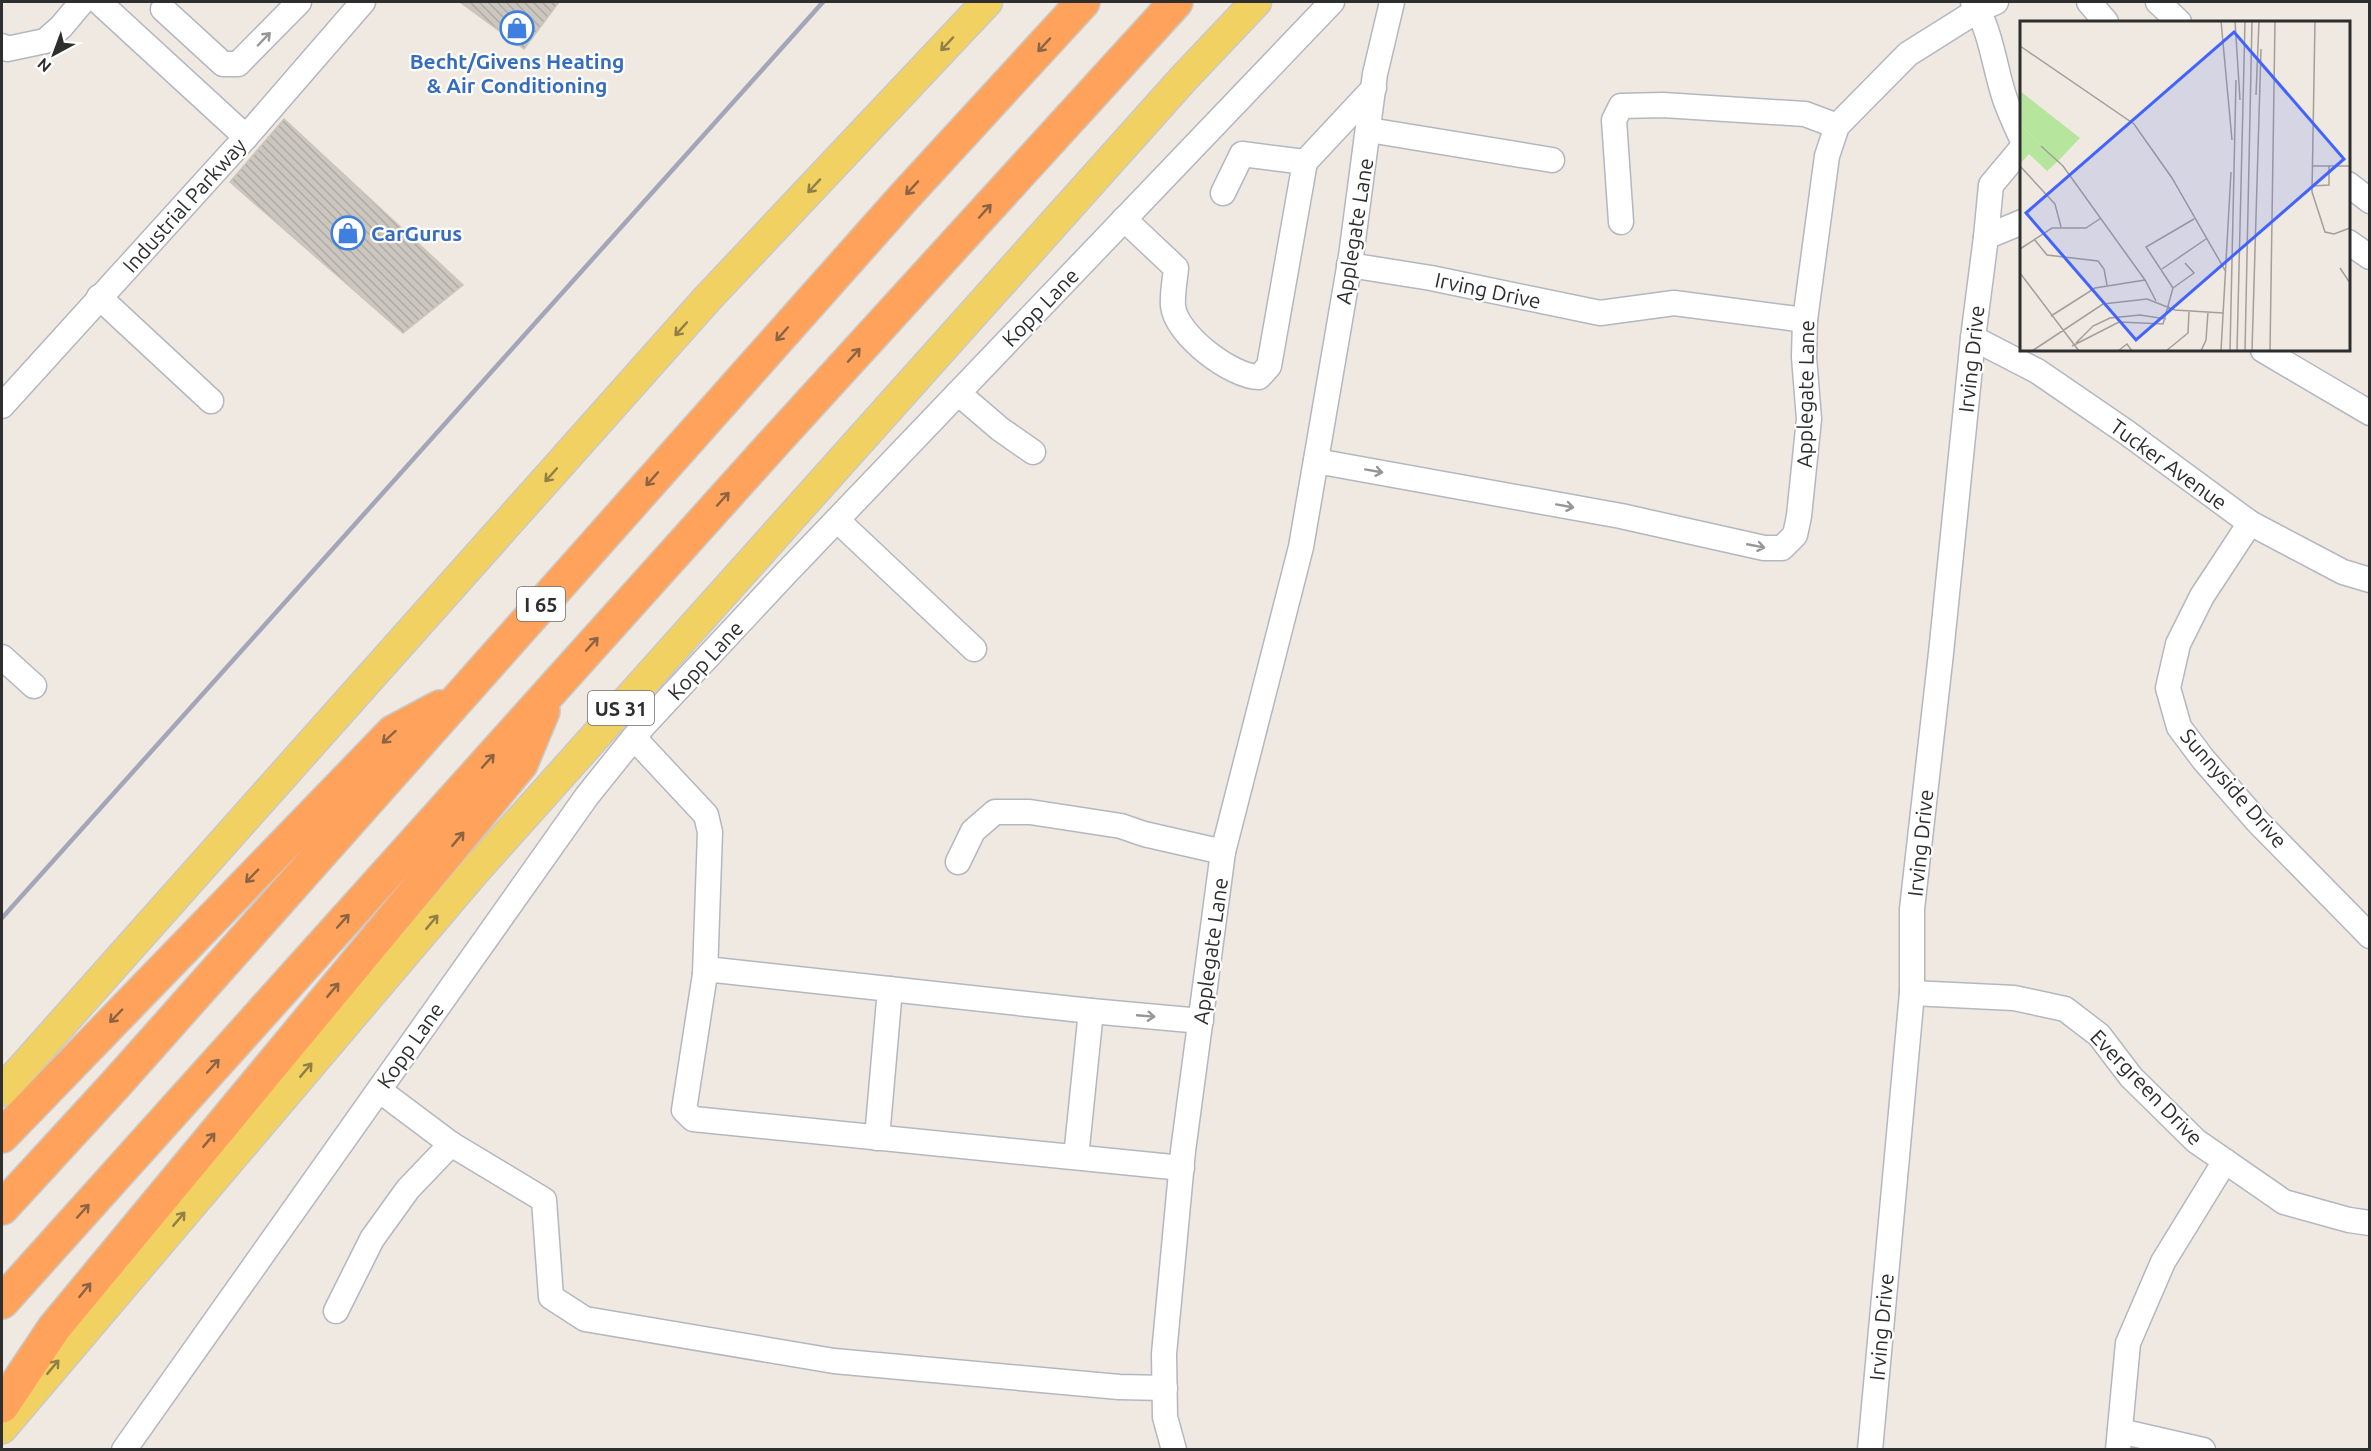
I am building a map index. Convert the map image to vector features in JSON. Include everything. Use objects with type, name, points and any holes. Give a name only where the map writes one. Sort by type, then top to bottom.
[{"type":"highway","name":"I 65","points":[[2,1208],[912,189],[1083,2]]},
{"type":"highway","points":[[2,1302],[553,688],[1176,2]]},
{"type":"highway","points":[[2,1406],[54,1328],[521,764],[553,688]]},
{"type":"highway","points":[[2,1136],[393,732],[457,698]]},
{"type":"main road","points":[[2,1091],[707,299],[987,2]]},
{"type":"main road","name":"US 31","points":[[2,1428],[474,872],[1168,96],[1256,2]]},
{"type":"street","points":[[2,46],[7,49],[45,41],[61,27],[82,2]]},
{"type":"street","points":[[99,2],[246,137]]},
{"type":"street","points":[[137,36],[166,5],[223,64],[238,64],[299,2]]},
{"type":"street","name":"Kopp Lane","points":[[124,1449],[587,796],[634,738],[837,520],[1332,2]]},
{"type":"street","name":"Applegate Lane","points":[[1174,1449],[1165,1417],[1164,1354],[1182,1168],[1223,852],[1301,547],[1349,265],[1374,88],[1392,2]]},
{"type":"street","points":[[2089,2],[2105,21]]},
{"type":"street","name":"Industrial Parkway","points":[[2,406],[246,137],[359,3]]},
{"type":"street","points":[[1982,4],[2005,99],[2020,134]]},
{"type":"street","name":"Applegate Lane","points":[[1316,460],[1621,516],[1764,548],[1782,548],[1795,535],[1799,516],[1809,419],[1804,357],[1805,320],[1827,156],[1837,126],[1908,54],[1982,4]]},
{"type":"street","points":[[1124,219],[1176,268],[1173,307],[1181,327],[1199,347],[1247,377],[1259,377],[1269,366],[1305,162],[1374,88]]},
{"type":"street","points":[[1620,222],[1614,120],[1621,106],[1664,105],[1805,114],[1837,126]]},
{"type":"street","points":[[1215,124],[1242,154],[1305,162]]},
{"type":"street","points":[[1369,130],[1552,160]]},
{"type":"street","name":"Irving Drive","points":[[1870,1449],[1912,993],[1912,909],[1941,653],[1972,338],[1991,185],[2020,150]]},
{"type":"street","points":[[1223,193],[1242,154]]},
{"type":"street","points":[[2350,185],[2370,201]]},
{"type":"street","points":[[1986,237],[2020,223]]},
{"type":"street","name":"Irving Drive","points":[[1349,265],[1431,278],[1600,313],[1674,303],[1805,320]]},
{"type":"street","points":[[99,297],[211,401]]},
{"type":"street","name":"Tucker Avenue","points":[[1972,338],[2037,371],[2126,432],[2250,523],[2343,572],[2370,580]]},
{"type":"street","points":[[2265,351],[2370,413]]},
{"type":"street","points":[[958,393],[1000,429],[1033,452]]},
{"type":"street","points":[[837,520],[974,649]]},
{"type":"street","name":"Sunnyside Drive","points":[[2250,523],[2202,596],[2178,644],[2168,688],[2180,727],[2203,759],[2258,822],[2370,936]]},
{"type":"street","points":[[2,657],[34,686]]},
{"type":"street","points":[[634,738],[706,815],[710,832],[705,974],[684,1110],[693,1119],[1182,1168]]},
{"type":"street","points":[[958,862],[973,831],[995,812],[1030,812],[1121,826],[1144,834],[1223,852]]},
{"type":"street","points":[[705,974],[715,970],[1201,1021]]},
{"type":"street","points":[[877,1138],[890,989]]},
{"type":"street","name":"Evergreen Drive","points":[[1912,993],[2014,998],[2065,1009],[2099,1035],[2131,1077],[2196,1141],[2284,1202],[2349,1220],[2370,1223]]},
{"type":"street","points":[[1076,1157],[1091,1011]]},
{"type":"street","points":[[379,1090],[451,1144],[544,1200],[551,1297],[585,1319],[834,1361],[1119,1388],[1165,1388]]},
{"type":"street","points":[[336,1311],[372,1239],[408,1189],[451,1144]]},
{"type":"street","points":[[2203,1449],[2119,1440],[2128,1343],[2163,1262],[2225,1161]]},
{"type":"building","name":"Becht/Givens Heating & Air Conditioning","points":[[460,2],[559,2],[524,49]]},
{"type":"building","name":"CarGurus","points":[[284,119],[463,285],[403,333],[230,182]]},
{"type":"railway","points":[[2,918],[823,2]]},
{"type":"place","name":"Becht/Givens Heating & Air Conditioning","points":[[517,28]]},
{"type":"place","name":"CarGurus","points":[[348,233]]}]
